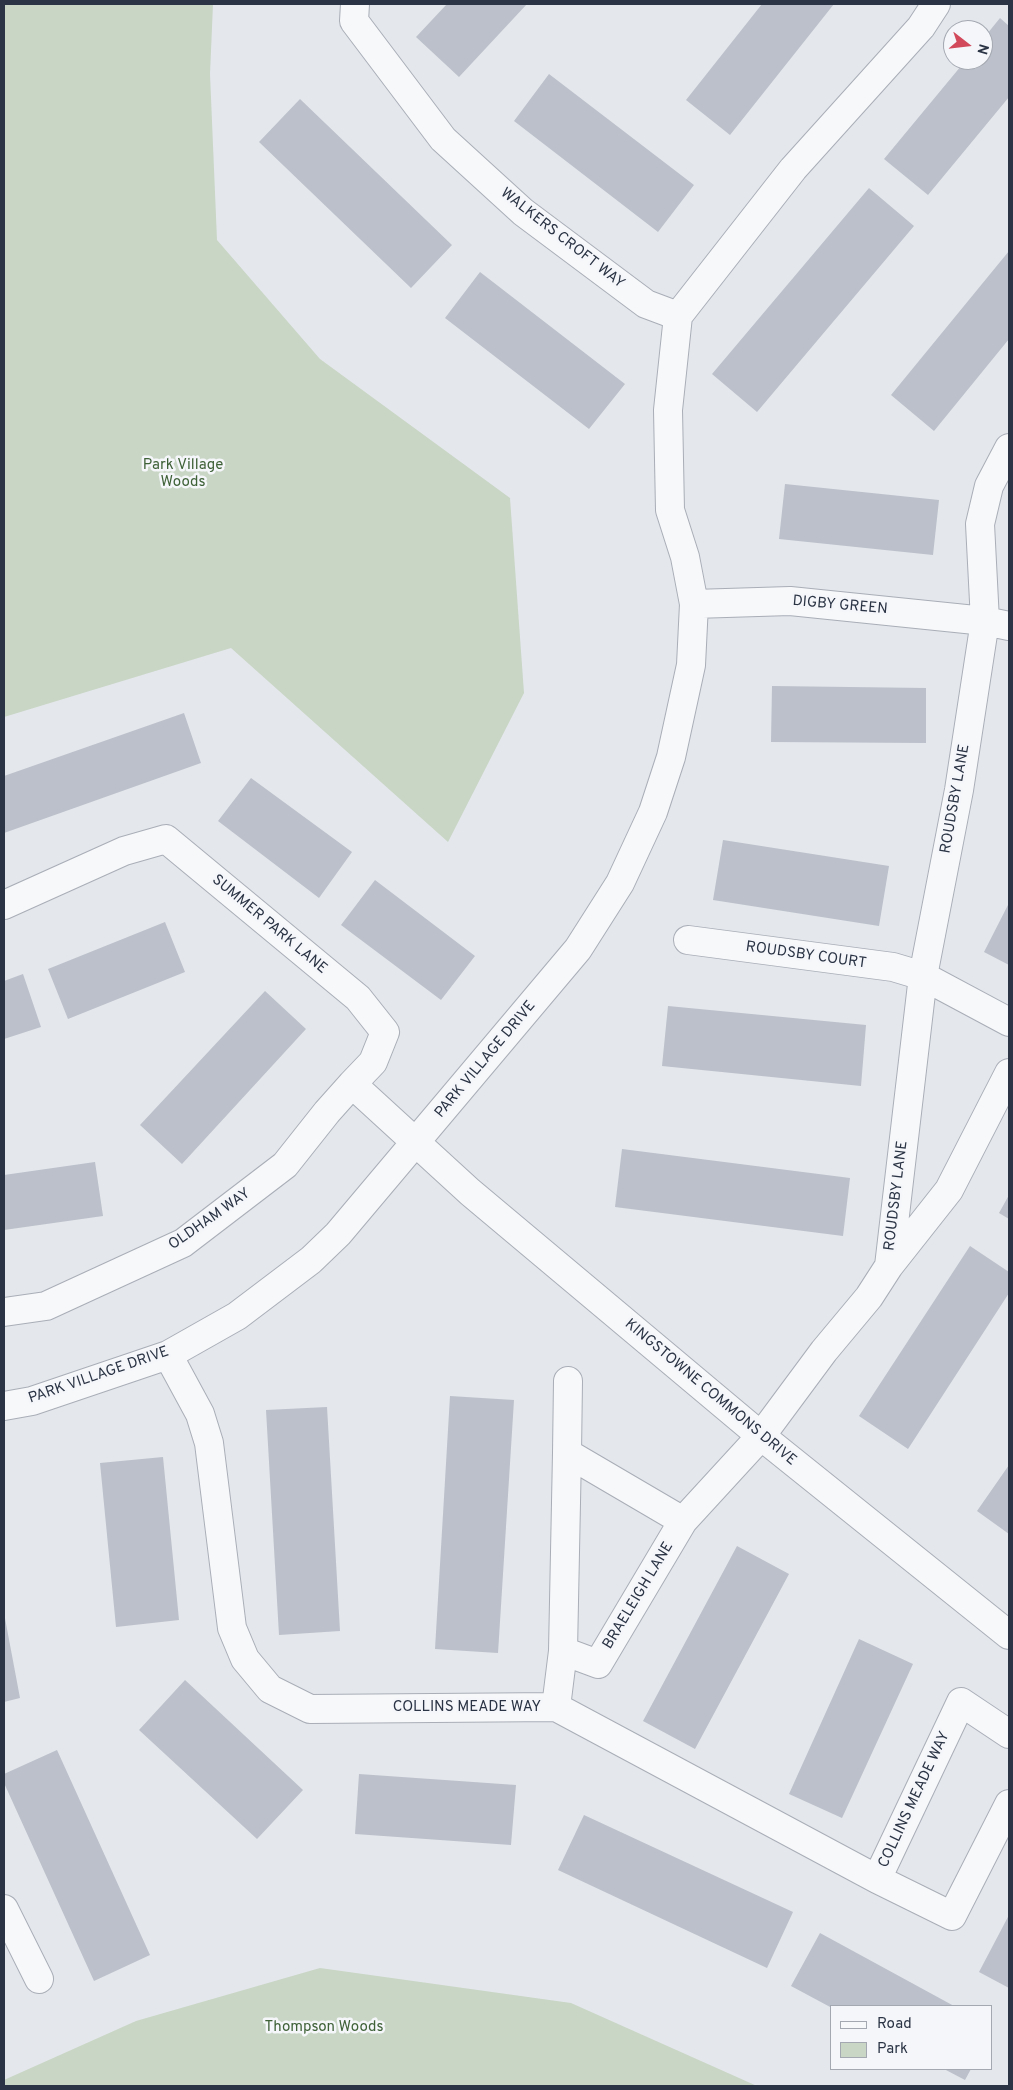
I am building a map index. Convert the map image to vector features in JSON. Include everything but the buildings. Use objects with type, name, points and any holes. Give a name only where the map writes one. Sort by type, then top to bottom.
[{"type":"street","name":"WALKERS CROFT WAY","points":[[355,4],[354,21],[443,139],[522,212],[646,304],[678,316]]},
{"type":"street","points":[[678,316],[793,169],[921,27],[936,4]]},
{"type":"street","name":"PARK VILLAGE DRIVE","points":[[4,1406],[32,1401],[168,1355],[237,1316],[311,1260],[338,1234],[417,1143],[578,949],[620,883],[653,812],[671,757],[691,665],[694,604],[685,557],[670,510],[668,410],[678,316]]},
{"type":"street","points":[[997,623],[980,524],[989,486],[1009,448]]},
{"type":"street","name":"DIGBY GREEN","points":[[694,604],[790,601],[997,623]]},
{"type":"street","name":"ROUDSBY LANE","points":[[889,1266],[922,976],[959,790],[997,623]]},
{"type":"street","name":"SUMMER PARK LANE","points":[[4,905],[124,851],[166,839],[358,998],[385,1032],[373,1062],[352,1084]]},
{"type":"street","name":"ROUDSBY COURT","points":[[688,940],[893,967],[922,976]]},
{"type":"street","points":[[922,976],[1009,1022]]},
{"type":"street","name":"ROUDSBY LANE","points":[[761,1436],[824,1351],[869,1298],[889,1266],[950,1190],[1009,1073]]},
{"type":"street","points":[[352,1084],[417,1143]]},
{"type":"street","name":"OLDHAM WAY","points":[[4,1312],[46,1306],[183,1243],[285,1165],[326,1112],[352,1084]]},
{"type":"street","name":"KINGSTOWNE COMMONS DRIVE","points":[[417,1143],[470,1192],[761,1436],[1009,1635]]},
{"type":"street","name":"COLLINS MEADE WAY","points":[[168,1355],[200,1414],[209,1442],[232,1628],[245,1659],[270,1689],[310,1708],[556,1707],[877,1879],[961,1702],[1009,1734]]},
{"type":"street","points":[[556,1707],[563,1650],[568,1381]]},
{"type":"street","name":"BRAELEIGH LANE","points":[[563,1650],[598,1664],[683,1521],[761,1436]]},
{"type":"street","points":[[567,1453],[683,1521]]},
{"type":"street","points":[[877,1879],[952,1916],[1009,1804]]},
{"type":"street","points":[[4,1908],[39,1978]]},
{"type":"green space","name":"Park Village Woods","points":[[4,4],[213,4],[210,74],[217,240],[320,359],[510,498],[524,693],[448,842],[231,648],[4,717]]},
{"type":"green space","name":"Thompson Woods","points":[[320,1968],[571,2003],[757,2086],[4,2086],[4,2080],[136,2021]]}]
